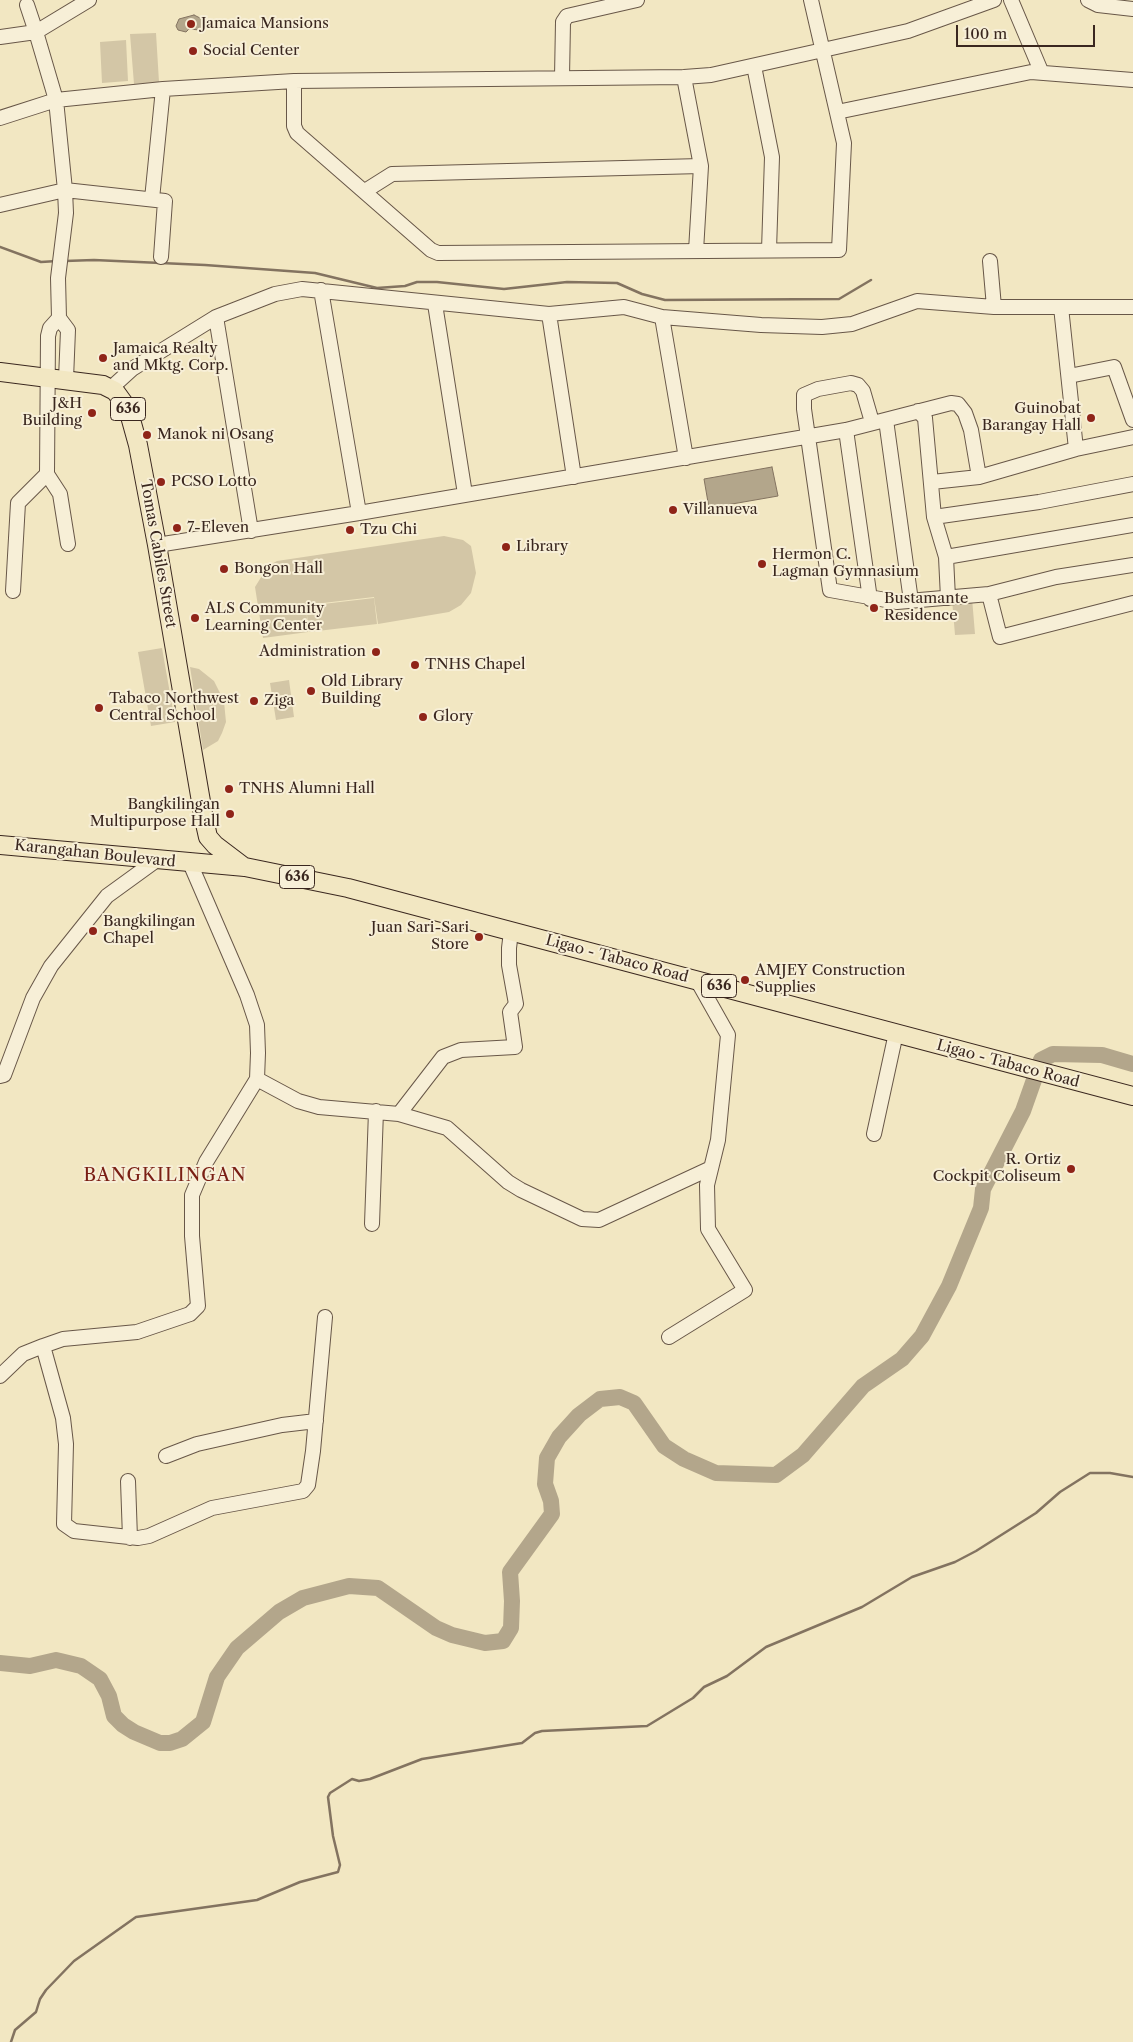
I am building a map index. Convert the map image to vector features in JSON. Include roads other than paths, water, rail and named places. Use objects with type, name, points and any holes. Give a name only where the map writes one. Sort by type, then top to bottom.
[{"type":"main road","name":"636","points":[[0,372],[66,379],[110,389]]},
{"type":"main road","name":"Tomas Cabiles Street","points":[[110,389],[123,401],[133,424],[157,545],[208,837]]},
{"type":"main road","points":[[190,863],[202,853],[208,837]]},
{"type":"main road","name":"Ligao - Tabaco Road","points":[[208,837],[224,853],[245,867]]},
{"type":"main road","name":"Karangahan Boulevard","points":[[0,845],[190,863]]},
{"type":"main road","name":"Ligao - Tabaco Road","points":[[190,863],[245,867],[348,888],[896,1033],[1057,1078],[1133,1096]]},
{"type":"street","points":[[0,37],[36,32],[89,0]]},
{"type":"street","points":[[562,77],[563,22],[567,16],[637,0]]},
{"type":"street","points":[[294,81],[294,126],[297,134],[431,250],[438,253],[839,250],[844,143],[811,0]]},
{"type":"street","points":[[0,118],[56,100],[163,89],[294,81],[684,77],[711,75],[925,26],[994,0]]},
{"type":"street","points":[[1011,0],[1041,71]]},
{"type":"street","points":[[1088,0],[1098,5],[1133,9]]},
{"type":"street","points":[[26,5],[56,100],[66,213],[58,278],[59,318],[68,330],[66,379]]},
{"type":"street","points":[[754,66],[772,157],[769,250]]},
{"type":"street","points":[[837,112],[1041,71],[1133,80]]},
{"type":"street","points":[[684,77],[701,166],[696,251]]},
{"type":"street","points":[[152,199],[163,89]]},
{"type":"street","points":[[365,191],[392,174],[701,166]]},
{"type":"street","points":[[0,205],[65,190],[166,201],[161,257]]},
{"type":"street","points":[[990,261],[994,307]]},
{"type":"street","points":[[110,389],[132,368],[216,317],[275,294],[302,289],[435,304],[549,314],[624,307],[662,317],[761,326],[822,327],[852,324],[917,301],[994,307],[1133,307]]},
{"type":"street","points":[[321,290],[359,513]]},
{"type":"street","points":[[435,304],[465,494]]},
{"type":"street","points":[[1061,307],[1076,448]]},
{"type":"street","points":[[549,314],[574,477]]},
{"type":"street","points":[[216,317],[251,531]]},
{"type":"street","points":[[662,317],[686,458]]},
{"type":"street","points":[[59,318],[50,328],[48,336],[48,474],[60,494],[68,544]]},
{"type":"street","points":[[1069,376],[1114,367],[1133,420]]},
{"type":"street","points":[[872,422],[863,391],[858,385],[851,383],[818,389],[804,395],[804,410],[830,590],[870,599],[897,602],[948,598],[989,594],[1056,577],[1133,565]]},
{"type":"street","points":[[157,545],[359,513],[846,430],[951,403],[960,406],[971,430],[979,476]]},
{"type":"street","points":[[918,411],[925,418],[934,517],[946,557],[948,598]]},
{"type":"street","points":[[886,420],[911,601]]},
{"type":"street","points":[[846,430],[870,599]]},
{"type":"street","points":[[932,482],[979,476],[1076,448],[1133,437]]},
{"type":"street","points":[[13,590],[18,503],[48,474]]},
{"type":"street","points":[[934,517],[1039,502],[1133,484]]},
{"type":"street","points":[[946,557],[1133,525]]},
{"type":"street","points":[[989,594],[1000,637],[1133,603]]},
{"type":"street","points":[[0,1076],[4,1075],[33,998],[56,959],[107,896],[158,859]]},
{"type":"street","points":[[0,1376],[23,1354],[43,1346],[63,1339],[137,1332],[195,1311],[199,1301],[192,1236],[192,1195],[206,1162],[257,1079],[257,1025],[247,994],[190,863]]},
{"type":"street","points":[[400,1114],[443,1057],[461,1050],[515,1047],[510,1012],[516,1004],[509,965],[511,932]]},
{"type":"street","points":[[669,1337],[745,1290],[708,1229],[706,1185],[718,1140],[728,1035],[697,980]]},
{"type":"street","points":[[874,1134],[896,1033]]},
{"type":"street","points":[[257,1079],[298,1101],[319,1107],[400,1114],[447,1128],[508,1182],[582,1219],[599,1220],[711,1168]]},
{"type":"street","points":[[372,1224],[376,1111]]},
{"type":"street","points":[[43,1346],[63,1418],[66,1444],[64,1524],[74,1531],[130,1538],[149,1536],[212,1508],[303,1491],[310,1476],[325,1318]]},
{"type":"street","points":[[166,1456],[197,1444],[282,1425],[316,1421]]},
{"type":"street","points":[[128,1481],[130,1538]]},
{"type":"waterway","points":[[0,247],[41,262],[57,261]]},
{"type":"waterway","points":[[65,261],[94,260],[205,265],[315,273],[377,288],[405,286],[417,282],[437,282],[504,289],[567,282],[617,283],[642,294],[665,300],[839,299],[871,280]]},
{"type":"waterway","points":[[0,1663],[30,1666],[56,1660],[81,1666],[100,1679],[109,1696],[114,1716],[123,1725],[160,1743],[170,1743],[182,1739],[203,1722],[217,1677],[237,1648],[279,1612],[303,1598],[349,1586],[378,1588],[436,1628],[452,1635],[485,1643],[503,1641],[511,1628],[510,1572],[552,1514],[551,1501],[545,1484],[547,1458],[559,1437],[579,1415],[600,1399],[620,1397],[634,1403],[664,1446],[684,1459],[716,1473],[776,1475],[803,1455],[863,1386],[902,1359],[922,1336],[949,1286],[981,1208],[983,1189],[1023,1111],[1041,1060],[1053,1054],[1102,1055],[1133,1064]]},
{"type":"waterway","points":[[11,2042],[15,2030],[36,2012],[40,1999],[46,1990],[74,1961],[136,1917],[257,1900],[300,1882],[338,1872],[340,1865],[333,1836],[328,1797],[330,1793],[352,1779],[359,1781],[370,1779],[422,1759],[522,1743],[535,1733],[542,1731],[647,1726],[693,1698],[704,1687],[727,1676],[766,1647],[862,1607],[912,1577],[955,1562],[976,1551],[1036,1513],[1060,1492],[1090,1473],[1110,1473],[1133,1477]]},
{"type":"place","name":"Jamaica Mansions","points":[[191,24]]},
{"type":"place","name":"Social Center","points":[[193,51]]},
{"type":"place","name":"Jamaica Realty and Mktg. Corp.","points":[[103,358]]},
{"type":"place","name":"J&H Building","points":[[92,413]]},
{"type":"place","name":"Guinobat Barangay Hall","points":[[1091,418]]},
{"type":"place","name":"Manok ni Osang","points":[[147,435]]},
{"type":"place","name":"PCSO Lotto","points":[[161,482]]},
{"type":"place","name":"Villanueva","points":[[673,510]]},
{"type":"place","name":"7-Eleven","points":[[177,528]]},
{"type":"place","name":"Tzu Chi","points":[[350,530]]},
{"type":"place","name":"Library","points":[[506,547]]},
{"type":"place","name":"Hermon C. Lagman Gymnasium","points":[[762,564]]},
{"type":"place","name":"Bongon Hall","points":[[224,569]]},
{"type":"place","name":"Bustamante Residence","points":[[874,608]]},
{"type":"place","name":"ALS Community Learning Center","points":[[195,618]]},
{"type":"place","name":"Administration","points":[[376,652]]},
{"type":"place","name":"TNHS Chapel","points":[[415,665]]},
{"type":"place","name":"Old Library Building","points":[[311,691]]},
{"type":"place","name":"Ziga","points":[[254,701]]},
{"type":"place","name":"Tabaco Northwest Central School","points":[[99,708]]},
{"type":"place","name":"Glory","points":[[423,717]]},
{"type":"place","name":"TNHS Alumni Hall","points":[[229,789]]},
{"type":"place","name":"Bangkilingan Multipurpose Hall","points":[[230,814]]},
{"type":"place","name":"Bangkilingan Chapel","points":[[93,931]]},
{"type":"place","name":"Juan Sari-Sari Store","points":[[479,937]]},
{"type":"place","name":"AMJEY Construction Supplies","points":[[745,980]]},
{"type":"place","name":"R. Ortiz Cockpit Coliseum","points":[[1071,1169]]},
{"type":"district","name":"BANGKILINGAN","points":[[165,1176]]}]
